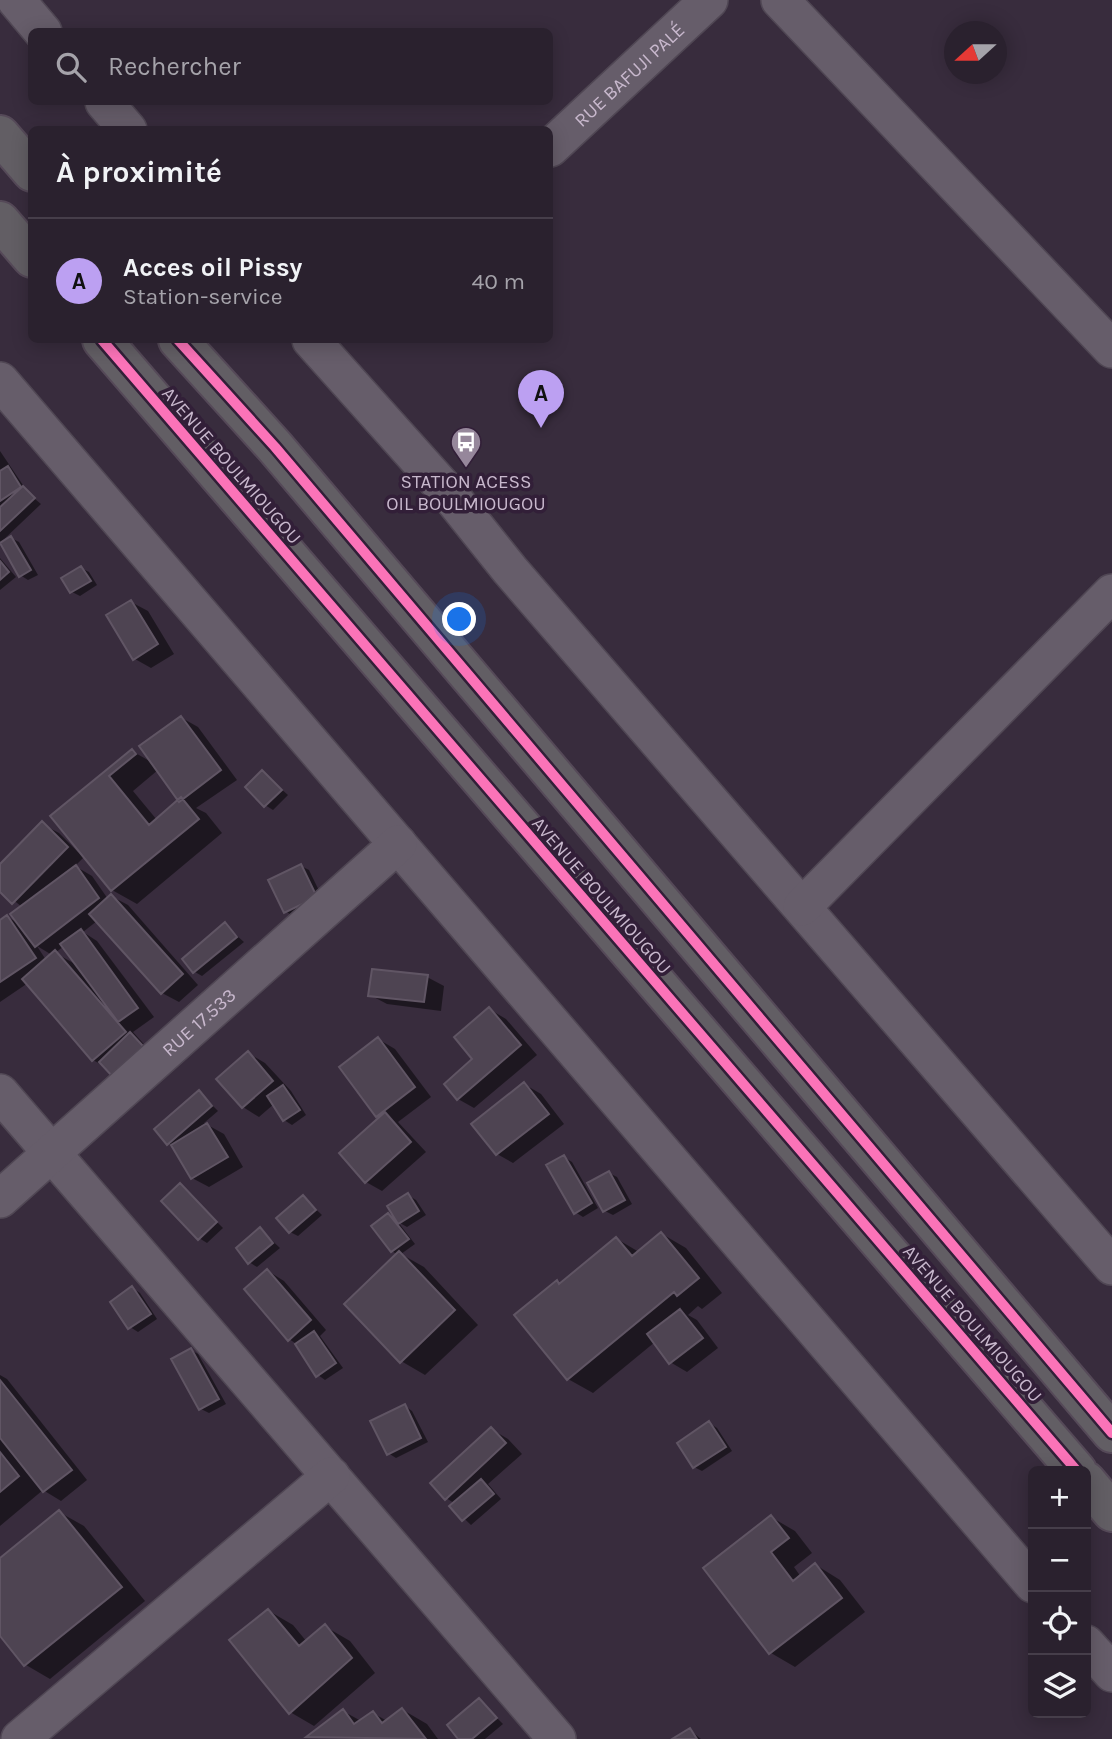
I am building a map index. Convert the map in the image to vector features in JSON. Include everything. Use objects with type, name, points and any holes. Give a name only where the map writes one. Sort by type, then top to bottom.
[{"type":"highway","points":[[0,135],[28,167]]},
{"type":"highway","points":[[0,222],[28,254]]},
{"type":"highway","name":"AVENUE BOULMIOUGOU","points":[[105,343],[1073,1466]]},
{"type":"highway","name":"AVENUE BOULMIOUGOU","points":[[181,343],[293,468],[1112,1433]]},
{"type":"highway","points":[[1091,1487],[1112,1512]]},
{"type":"street","points":[[16,0],[40,28]]},
{"type":"street","name":"RUE BAFUJI PALÉ","points":[[553,145],[709,0]]},
{"type":"street","points":[[780,0],[1112,349]]},
{"type":"street","points":[[107,105],[125,126]]},
{"type":"street","points":[[327,345],[510,570],[802,907],[1105,1243]]},
{"type":"street","points":[[0,381],[1028,1578]]},
{"type":"street","points":[[802,907],[1112,593]]},
{"type":"street","name":"RUE 17.533","points":[[0,1199],[398,844]]},
{"type":"street","points":[[0,1093],[557,1739]]},
{"type":"street","points":[[0,1718],[19,1739],[331,1476]]},
{"type":"street","points":[[1091,1650],[1112,1673]]},
{"type":"building","points":[[8,466],[21,487],[0,501],[0,471]]},
{"type":"building","points":[[23,486],[35,498],[0,531],[0,507]]},
{"type":"building","points":[[11,536],[31,570],[19,577],[0,543]]},
{"type":"building","points":[[0,561],[9,572],[0,580]]},
{"type":"building","points":[[81,566],[91,581],[70,593],[61,578]]},
{"type":"building","points":[[131,600],[158,644],[133,660],[106,615]]},
{"type":"building","points":[[181,716],[221,770],[179,802],[139,746]]},
{"type":"building","points":[[132,749],[136,754],[109,776],[149,825],[181,797],[199,819],[111,891],[50,816]]},
{"type":"building","points":[[262,770],[282,790],[264,807],[245,787]]},
{"type":"building","points":[[42,821],[68,847],[12,904],[0,892],[0,864]]},
{"type":"building","points":[[301,864],[317,897],[284,913],[268,880]]},
{"type":"building","points":[[76,865],[99,898],[35,947],[10,914]]},
{"type":"building","points":[[111,894],[183,974],[161,994],[89,914]]},
{"type":"building","points":[[7,915],[36,958],[0,982],[0,920]]},
{"type":"building","points":[[225,922],[237,937],[193,973],[182,959]]},
{"type":"building","points":[[81,929],[138,1008],[118,1022],[60,944]]},
{"type":"building","points":[[55,950],[126,1032],[92,1061],[22,979]]},
{"type":"building","points":[[372,969],[428,975],[424,1002],[368,996]]},
{"type":"building","points":[[489,1007],[521,1045],[457,1100],[444,1084],[472,1059],[454,1037]]},
{"type":"building","points":[[130,1032],[144,1047],[113,1077],[99,1062]]},
{"type":"building","points":[[378,1037],[415,1087],[376,1117],[339,1067]]},
{"type":"building","points":[[248,1051],[273,1081],[242,1108],[216,1079]]},
{"type":"building","points":[[524,1082],[549,1114],[496,1155],[471,1124]]},
{"type":"building","points":[[283,1085],[300,1110],[283,1121],[267,1096]]},
{"type":"building","points":[[199,1090],[212,1106],[167,1145],[154,1129]]},
{"type":"building","points":[[385,1112],[411,1142],[365,1183],[339,1153]]},
{"type":"building","points":[[207,1123],[228,1157],[191,1179],[171,1145]]},
{"type":"building","points":[[564,1155],[592,1203],[574,1214],[546,1165]]},
{"type":"building","points":[[609,1171],[625,1200],[603,1212],[587,1183]]},
{"type":"building","points":[[180,1183],[217,1222],[198,1240],[161,1201]]},
{"type":"building","points":[[408,1193],[419,1211],[398,1224],[387,1206]]},
{"type":"building","points":[[303,1195],[316,1210],[289,1233],[276,1218]]},
{"type":"building","points":[[388,1213],[409,1239],[391,1252],[371,1226]]},
{"type":"building","points":[[260,1227],[273,1243],[248,1264],[236,1248]]},
{"type":"building","points":[[661,1232],[699,1278],[677,1296],[674,1292],[567,1380],[514,1315],[557,1280],[559,1284],[616,1237],[632,1256]]},
{"type":"building","points":[[399,1251],[455,1310],[400,1363],[344,1304]]},
{"type":"building","points":[[267,1269],[311,1320],[288,1341],[244,1289]]},
{"type":"building","points":[[132,1286],[151,1314],[128,1329],[110,1302]]},
{"type":"building","points":[[680,1309],[703,1338],[669,1364],[647,1334]]},
{"type":"building","points":[[314,1331],[336,1363],[316,1377],[295,1344]]},
{"type":"building","points":[[191,1348],[219,1399],[199,1410],[171,1359]]},
{"type":"building","points":[[0,1380],[72,1470],[43,1492],[0,1438]]},
{"type":"building","points":[[405,1404],[421,1438],[387,1455],[370,1421]]},
{"type":"building","points":[[709,1421],[726,1447],[693,1468],[677,1443]]},
{"type":"building","points":[[491,1427],[506,1443],[445,1500],[430,1483]]},
{"type":"building","points":[[0,1452],[19,1476],[0,1492]]},
{"type":"building","points":[[481,1479],[494,1494],[462,1521],[449,1506]]},
{"type":"building","points":[[59,1510],[122,1587],[24,1666],[0,1636],[0,1558]]},
{"type":"building","points":[[771,1515],[789,1538],[771,1552],[793,1581],[815,1563],[842,1598],[769,1654],[703,1568]]},
{"type":"building","points":[[268,1609],[299,1646],[325,1624],[352,1658],[289,1714],[229,1640]]},
{"type":"building","points":[[479,1698],[497,1718],[472,1739],[458,1739],[447,1725]]},
{"type":"building","points":[[402,1708],[426,1739],[306,1737],[343,1709],[354,1724],[373,1711],[382,1723]]},
{"type":"building","points":[[690,1728],[697,1739],[672,1739]]},
{"type":"cycle path","points":[[105,343],[1073,1466]]},
{"type":"cycle path","points":[[181,343],[275,447],[1112,1433]]},
{"type":"place","name":"Acces oil Pissy","points":[[541,428]]},
{"type":"place","name":"STATION ACESS OIL BOULMIOUGOU","points":[[466,469]]}]
